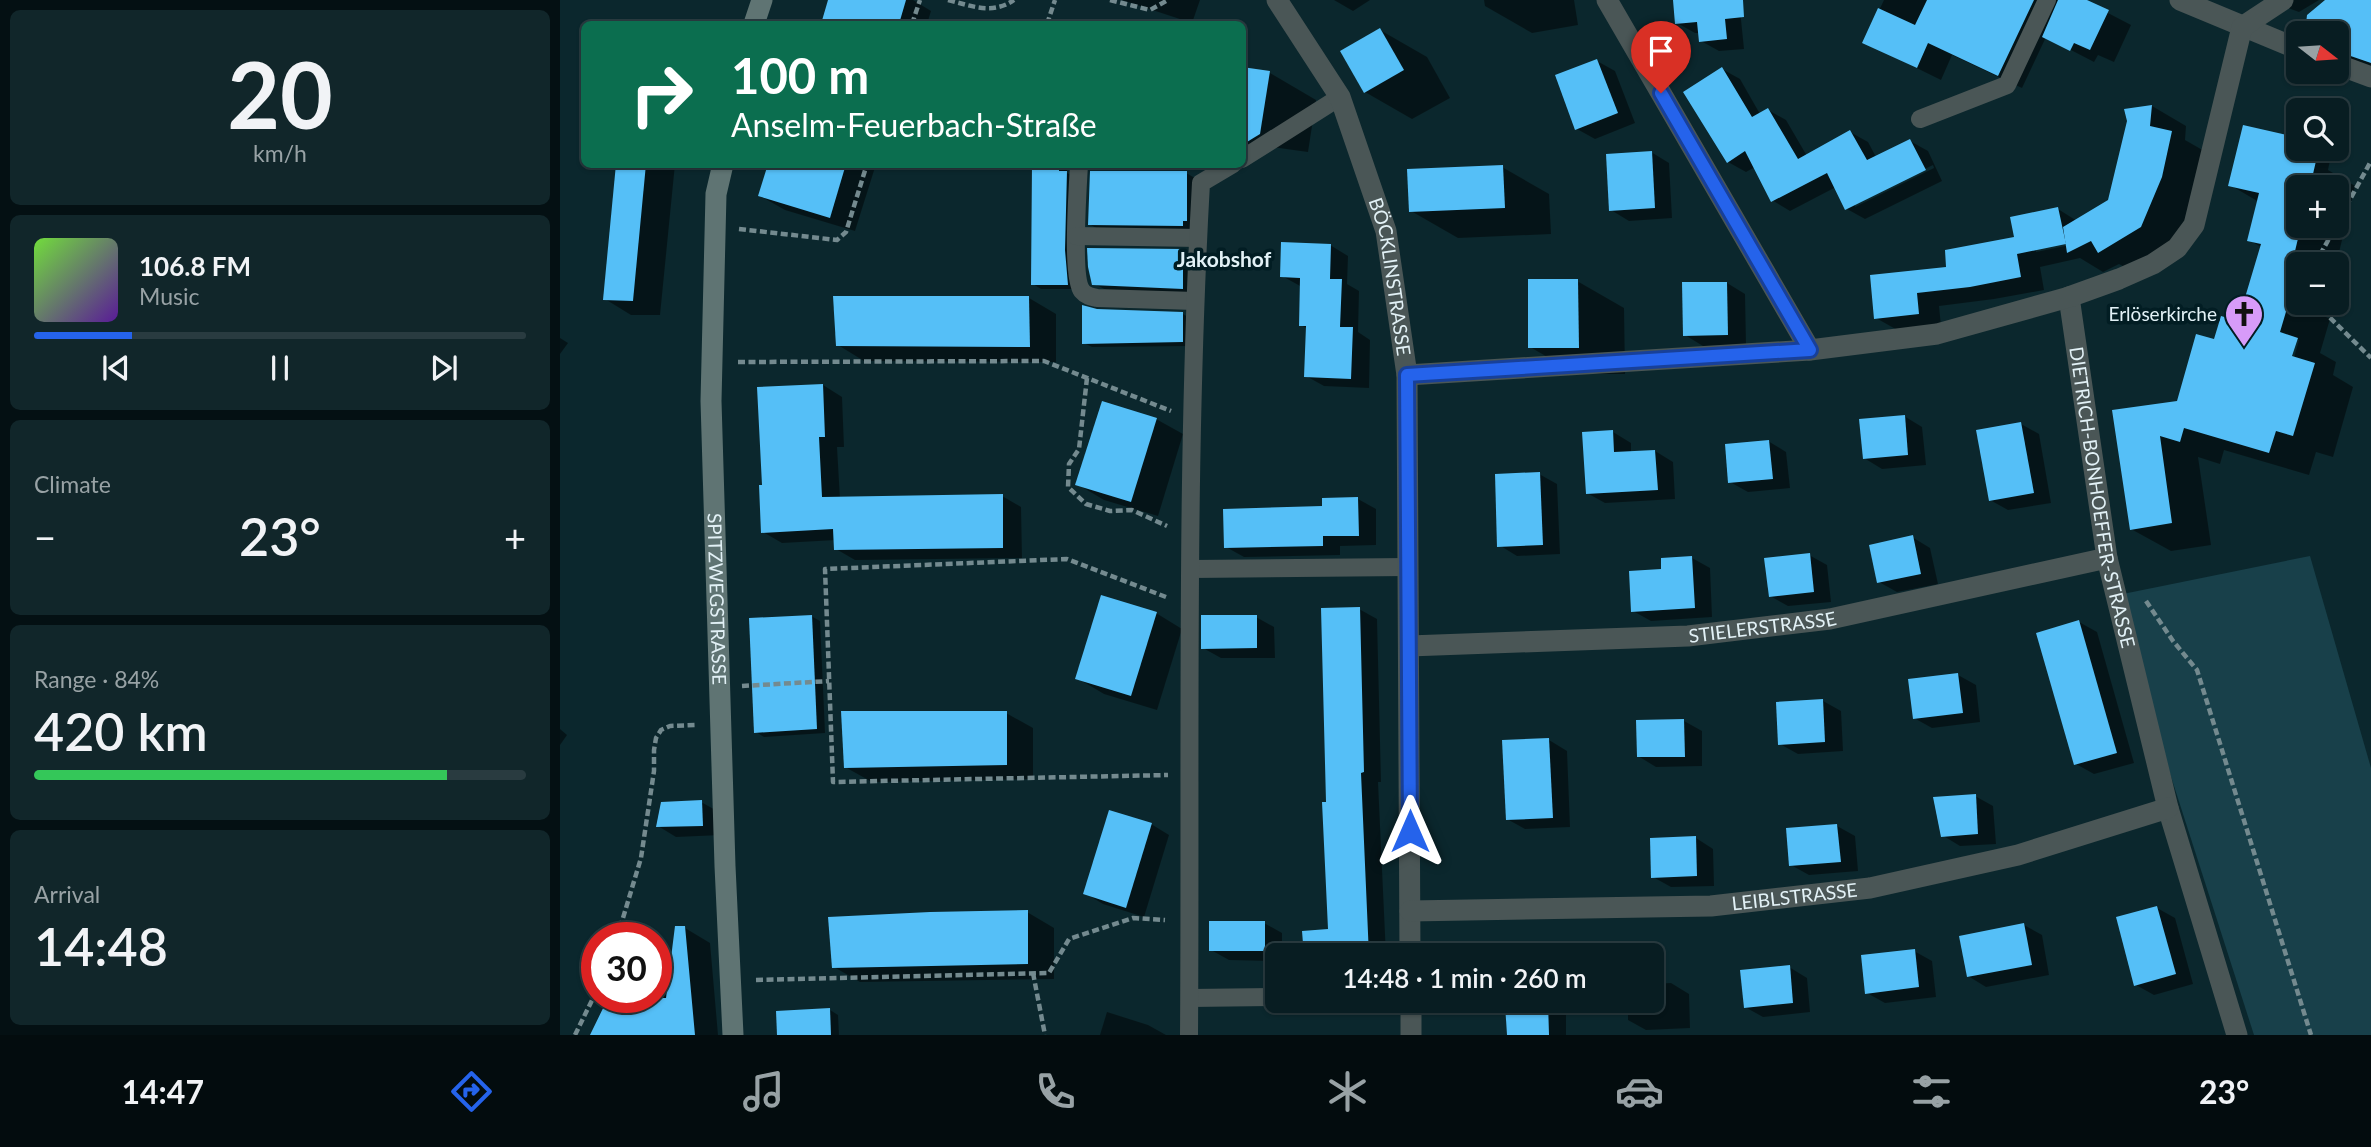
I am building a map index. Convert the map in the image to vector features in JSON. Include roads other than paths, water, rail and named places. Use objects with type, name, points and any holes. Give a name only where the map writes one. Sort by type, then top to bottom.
[{"type":"street","points":[[755,21],[762,0]]},
{"type":"street","name":"BÖCKLINSTRASSE","points":[[1278,0],[1340,97],[1386,231],[1407,375],[1410,943]]},
{"type":"street","points":[[1607,0],[1810,350]]},
{"type":"street","points":[[2180,0],[2286,44]]},
{"type":"street","points":[[1407,375],[1810,350],[1937,334],[2069,297],[2152,264],[2177,248],[2194,225],[2242,27],[2283,0]]},
{"type":"street","points":[[2349,69],[2371,77]]},
{"type":"street","name":"SPITZWEGSTRASSE","points":[[722,168],[716,194],[711,401],[733,1035]]},
{"type":"street","name":"DIETRICH-BONHOEFFER-STRASSE","points":[[2069,297],[2107,558],[2168,808],[2237,1035]]},
{"type":"street","name":"STIELERSTRASSE","points":[[1409,646],[1688,636],[1830,619],[2107,558]]},
{"type":"street","name":"LEIBLSTRASSE","points":[[1410,911],[1711,906],[1870,888],[2018,855],[2168,808]]},
{"type":"street","points":[[1411,1013],[1411,1035]]},
{"type":"lane","points":[[1920,119],[2007,85],[2047,0]]},
{"type":"lane","points":[[1246,153],[1340,97]]},
{"type":"lane","points":[[1079,168],[1076,236],[1078,283],[1083,292],[1097,298],[1195,300]]},
{"type":"lane","points":[[1189,1035],[1191,419],[1195,300],[1201,183],[1226,168]]},
{"type":"lane","points":[[1076,236],[1198,238]]},
{"type":"lane","points":[[1191,569],[1408,567]]},
{"type":"lane","points":[[1190,998],[1265,997]]},
{"type":"place","name":"Erlöserkirche","points":[[2244,348]]},
{"type":"district","name":"Jakobshof","points":[[1224,260]]}]
